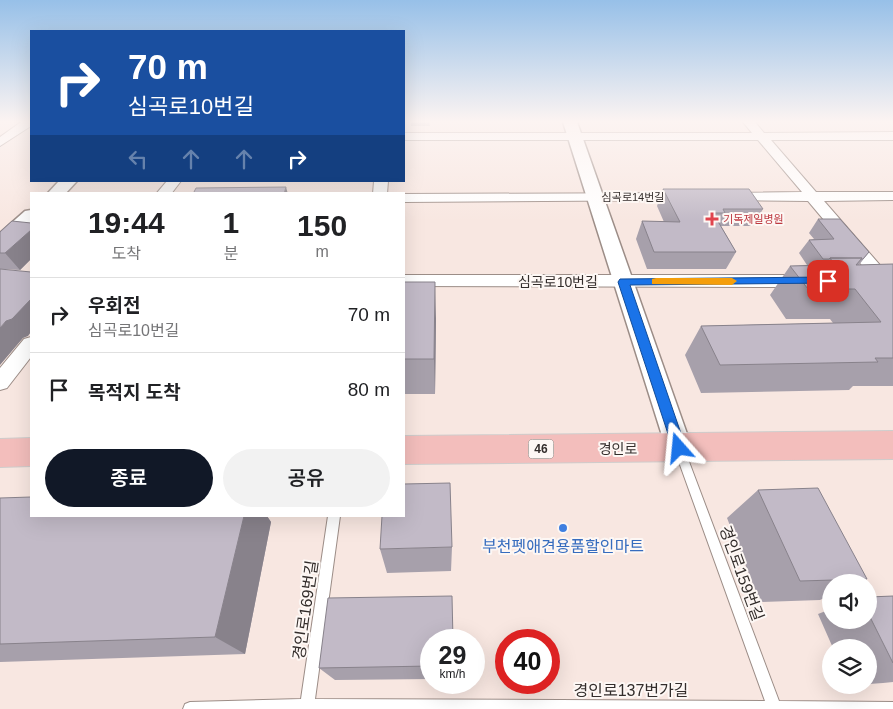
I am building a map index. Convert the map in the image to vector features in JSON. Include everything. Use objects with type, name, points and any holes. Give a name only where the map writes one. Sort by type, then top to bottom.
[{"type":"main road","name":"경인로","points":[[405,450],[893,445]]},
{"type":"main road","points":[[0,452],[30,452]]},
{"type":"street","points":[[581,155],[679,448]]},
{"type":"street","points":[[777,155],[890,284]]},
{"type":"street","points":[[57,192],[68,182]]},
{"type":"street","points":[[165,192],[173,182]]},
{"type":"street","points":[[714,197],[893,196]]},
{"type":"street","name":"심곡로14번길","points":[[405,198],[694,197]]},
{"type":"street","points":[[0,242],[30,216]]},
{"type":"street","name":"심곡로10번길","points":[[405,281],[816,281]]},
{"type":"street","points":[[864,281],[890,284]]},
{"type":"street","points":[[0,382],[30,345]]},
{"type":"lane","name":"경인로159번길","points":[[679,448],[775,709]]},
{"type":"lane","name":"경인로169번길","points":[[308,708],[334,517]]},
{"type":"lane","name":"경인로137번가길","points":[[190,709],[893,709]]},
{"type":"building","points":[[286,187],[285,192],[194,192],[196,188]]},
{"type":"building","points":[[663,189],[749,189],[763,209],[723,209],[725,213],[713,213],[736,252],[654,252],[642,221],[680,222]]},
{"type":"building","points":[[818,219],[840,219],[869,252],[863,259],[823,259],[809,240],[834,239]]},
{"type":"building","points":[[12,221],[30,223],[30,231],[5,253],[0,253],[0,232]]},
{"type":"building","points":[[830,258],[862,258],[856,265],[893,264],[893,358],[875,358],[878,362],[720,365],[701,326],[881,322],[855,289],[808,289],[790,266],[835,265]]},
{"type":"building","points":[[0,269],[30,272],[30,300],[12,319],[6,321],[0,328]]},
{"type":"building","points":[[405,282],[435,282],[434,359],[405,359]]},
{"type":"building","points":[[450,483],[452,547],[380,549],[382,517],[405,517],[405,484]]},
{"type":"building","points":[[818,488],[864,574],[822,574],[822,580],[800,581],[758,490]]},
{"type":"building","points":[[30,497],[30,517],[244,517],[215,637],[0,644],[0,498]]},
{"type":"building","points":[[452,596],[453,629],[420,629],[420,666],[319,668],[328,598]]},
{"type":"building","points":[[893,596],[893,663],[876,629],[877,597]]},
{"type":"slow traffic","points":[[656,282],[732,281]]},
{"type":"place","name":"기독제일병원","points":[[712,219]]},
{"type":"place","name":"부천펫애견용품할인마트","points":[[563,528]]},
{"type":"route","points":[[679,448],[623,282],[828,281]]}]
